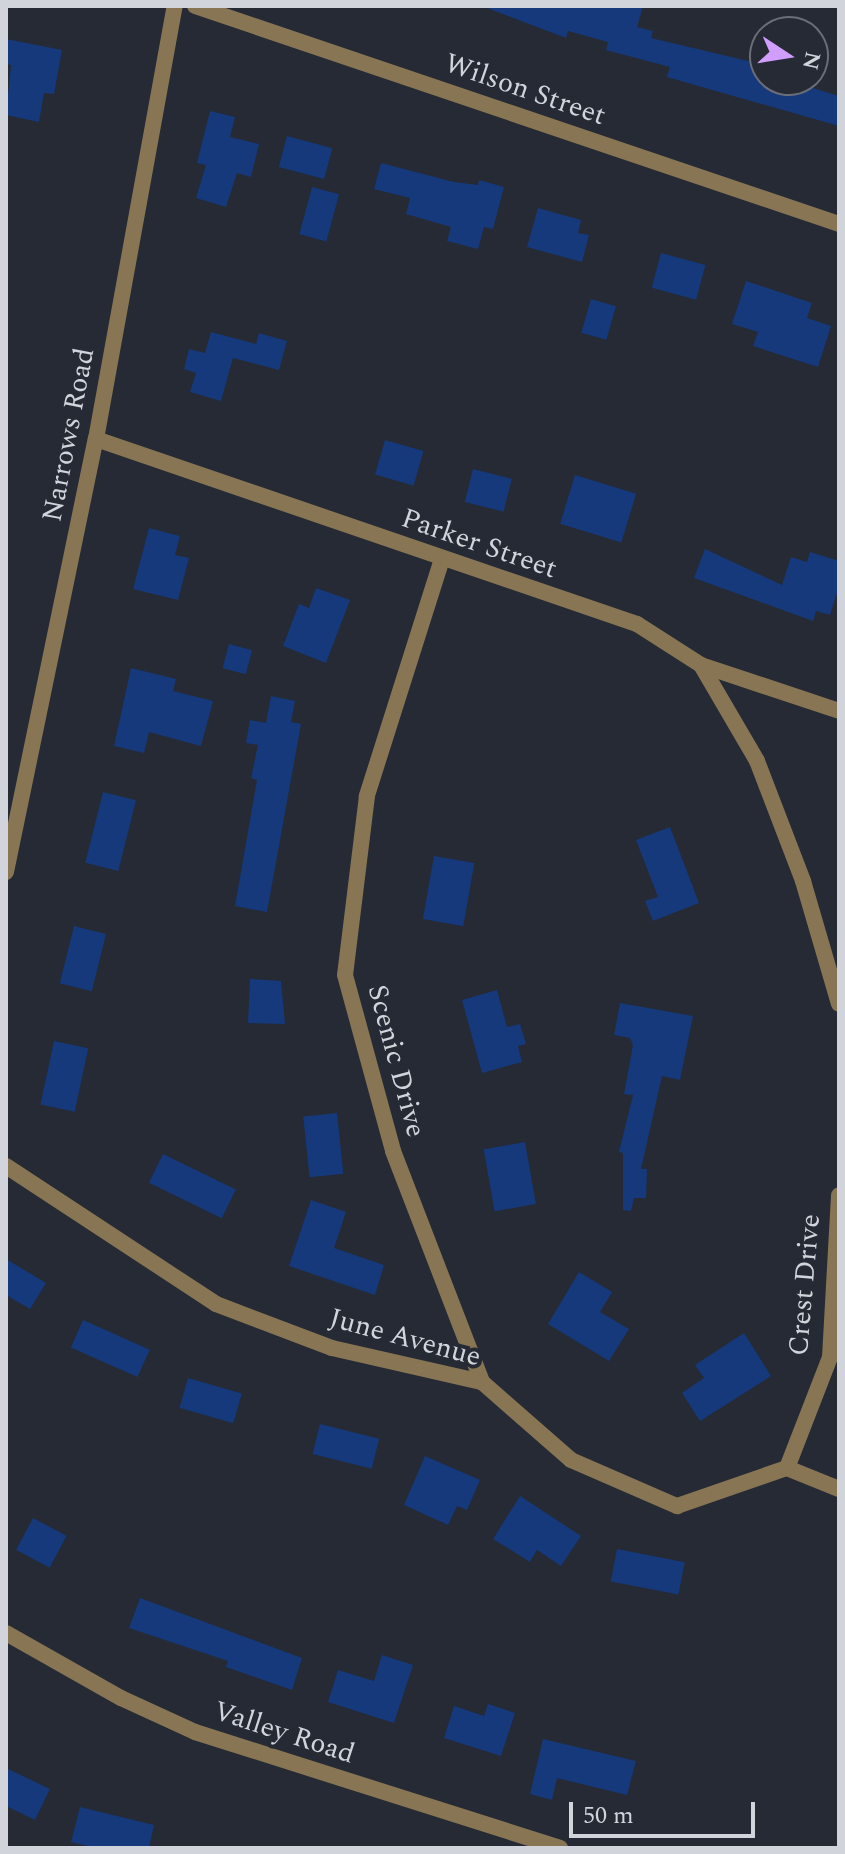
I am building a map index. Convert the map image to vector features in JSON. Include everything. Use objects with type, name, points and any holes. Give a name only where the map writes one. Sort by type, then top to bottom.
[{"type":"street","name":"Narrows Road","points":[[6,872],[96,439],[175,6]]},
{"type":"street","name":"Wilson Street","points":[[195,6],[839,224]]},
{"type":"street","name":"Parker Street","points":[[96,439],[637,624],[701,665],[839,711]]},
{"type":"street","name":"Scenic Drive","points":[[442,559],[367,796],[345,975],[393,1151],[482,1382]]},
{"type":"street","points":[[701,665],[757,761],[808,895],[839,1004]]},
{"type":"street","name":"June Avenue","points":[[6,1166],[216,1304],[332,1348],[482,1382],[571,1460],[677,1506],[787,1468]]},
{"type":"street","name":"Crest Drive","points":[[787,1468],[830,1357],[839,1195]]},
{"type":"street","points":[[787,1468],[839,1489]]},
{"type":"street","name":"Valley Road","points":[[6,1633],[121,1698],[195,1732],[560,1848]]},
{"type":"building","points":[[482,6],[643,6],[637,27],[653,31],[651,38],[749,61],[749,96],[829,96],[829,93],[839,96],[839,126],[667,77],[670,67],[606,50],[608,42],[568,31],[566,38]]},
{"type":"building","points":[[6,39],[62,50],[54,94],[44,93],[39,122],[6,115],[11,65],[6,64]]},
{"type":"building","points":[[210,111],[235,117],[230,137],[259,144],[251,177],[237,173],[226,207],[196,198],[206,165],[197,163]]},
{"type":"building","points":[[287,136],[332,148],[324,179],[279,167]]},
{"type":"building","points":[[381,163],[454,182],[478,185],[479,180],[504,187],[493,229],[484,227],[478,249],[447,241],[451,227],[406,214],[410,198],[374,189]]},
{"type":"building","points":[[312,187],[339,194],[326,242],[299,234]]},
{"type":"building","points":[[538,208],[581,220],[578,233],[589,235],[582,262],[527,247]]},
{"type":"building","points":[[661,253],[705,265],[696,300],[652,288]]},
{"type":"building","points":[[746,281],[812,303],[807,318],[831,326],[818,367],[753,346],[758,332],[732,324]]},
{"type":"building","points":[[591,299],[616,306],[606,340],[581,333]]},
{"type":"building","points":[[211,332],[256,344],[259,333],[287,341],[279,370],[233,358],[221,401],[190,392],[196,373],[184,369],[189,349],[205,353]]},
{"type":"building","points":[[385,440],[423,451],[414,486],[375,475]]},
{"type":"building","points":[[473,469],[512,479],[504,512],[465,502]]},
{"type":"building","points":[[575,475],[636,494],[621,542],[560,524]]},
{"type":"building","points":[[149,528],[180,536],[175,555],[189,558],[178,600],[133,589]]},
{"type":"building","points":[[705,549],[782,585],[791,557],[807,562],[810,552],[839,561],[839,586],[830,615],[816,611],[813,621],[694,578]]},
{"type":"building","points":[[316,588],[350,600],[326,663],[283,646],[299,604],[309,608]]},
{"type":"building","points":[[229,644],[252,650],[246,674],[223,668]]},
{"type":"building","points":[[131,668],[176,679],[173,691],[213,701],[201,746],[149,732],[144,753],[114,746]]},
{"type":"building","points":[[271,696],[295,701],[291,722],[301,724],[267,912],[235,906],[257,780],[251,778],[258,745],[246,743],[250,720],[266,723]]},
{"type":"building","points":[[103,792],[136,800],[118,871],[85,863]]},
{"type":"building","points":[[670,827],[699,903],[653,921],[645,901],[658,897],[636,840]]},
{"type":"building","points":[[434,856],[474,863],[463,926],[423,919]]},
{"type":"building","points":[[74,926],[106,934],[92,991],[60,983]]},
{"type":"building","points":[[250,979],[281,981],[285,1024],[248,1023]]},
{"type":"building","points":[[497,990],[507,1027],[520,1024],[526,1044],[518,1046],[522,1062],[482,1073],[462,1000]]},
{"type":"building","points":[[620,1003],[693,1016],[680,1080],[662,1076],[641,1169],[647,1169],[646,1198],[634,1198],[631,1211],[623,1210],[623,1153],[619,1152],[633,1095],[624,1094],[633,1045],[630,1038],[614,1035]]},
{"type":"building","points":[[54,1041],[88,1048],[75,1112],[40,1105]]},
{"type":"building","points":[[337,1113],[343,1174],[310,1177],[303,1117]]},
{"type":"building","points":[[525,1142],[536,1204],[495,1211],[484,1149]]},
{"type":"building","points":[[163,1154],[236,1190],[222,1218],[149,1183]]},
{"type":"building","points":[[311,1200],[346,1212],[334,1248],[384,1265],[375,1295],[289,1266]]},
{"type":"building","points":[[6,1259],[46,1283],[30,1309],[6,1295]]},
{"type":"building","points":[[579,1272],[612,1292],[600,1312],[629,1329],[609,1361],[548,1324]]},
{"type":"building","points":[[83,1320],[150,1350],[137,1377],[71,1347]]},
{"type":"building","points":[[744,1333],[771,1376],[700,1421],[682,1393],[704,1378],[695,1365]]},
{"type":"building","points":[[188,1378],[242,1393],[233,1423],[179,1408]]},
{"type":"building","points":[[320,1424],[379,1439],[372,1469],[313,1454]]},
{"type":"building","points":[[425,1456],[480,1480],[467,1510],[457,1506],[448,1525],[404,1505]]},
{"type":"building","points":[[520,1496],[581,1536],[561,1566],[537,1550],[530,1562],[493,1539]]},
{"type":"building","points":[[33,1518],[67,1536],[50,1568],[16,1550]]},
{"type":"building","points":[[617,1549],[685,1562],[678,1595],[611,1581]]},
{"type":"building","points":[[140,1598],[302,1658],[292,1690],[226,1667],[228,1661],[129,1628]]},
{"type":"building","points":[[382,1655],[413,1665],[394,1723],[328,1702],[338,1670],[374,1681]]},
{"type":"building","points":[[488,1704],[515,1713],[501,1756],[444,1738],[454,1706],[484,1716]]},
{"type":"building","points":[[543,1739],[636,1761],[627,1795],[557,1778],[552,1800],[530,1794]]},
{"type":"building","points":[[6,1768],[50,1789],[35,1820],[6,1806]]},
{"type":"building","points":[[80,1807],[154,1825],[149,1848],[96,1848],[71,1842]]}]
